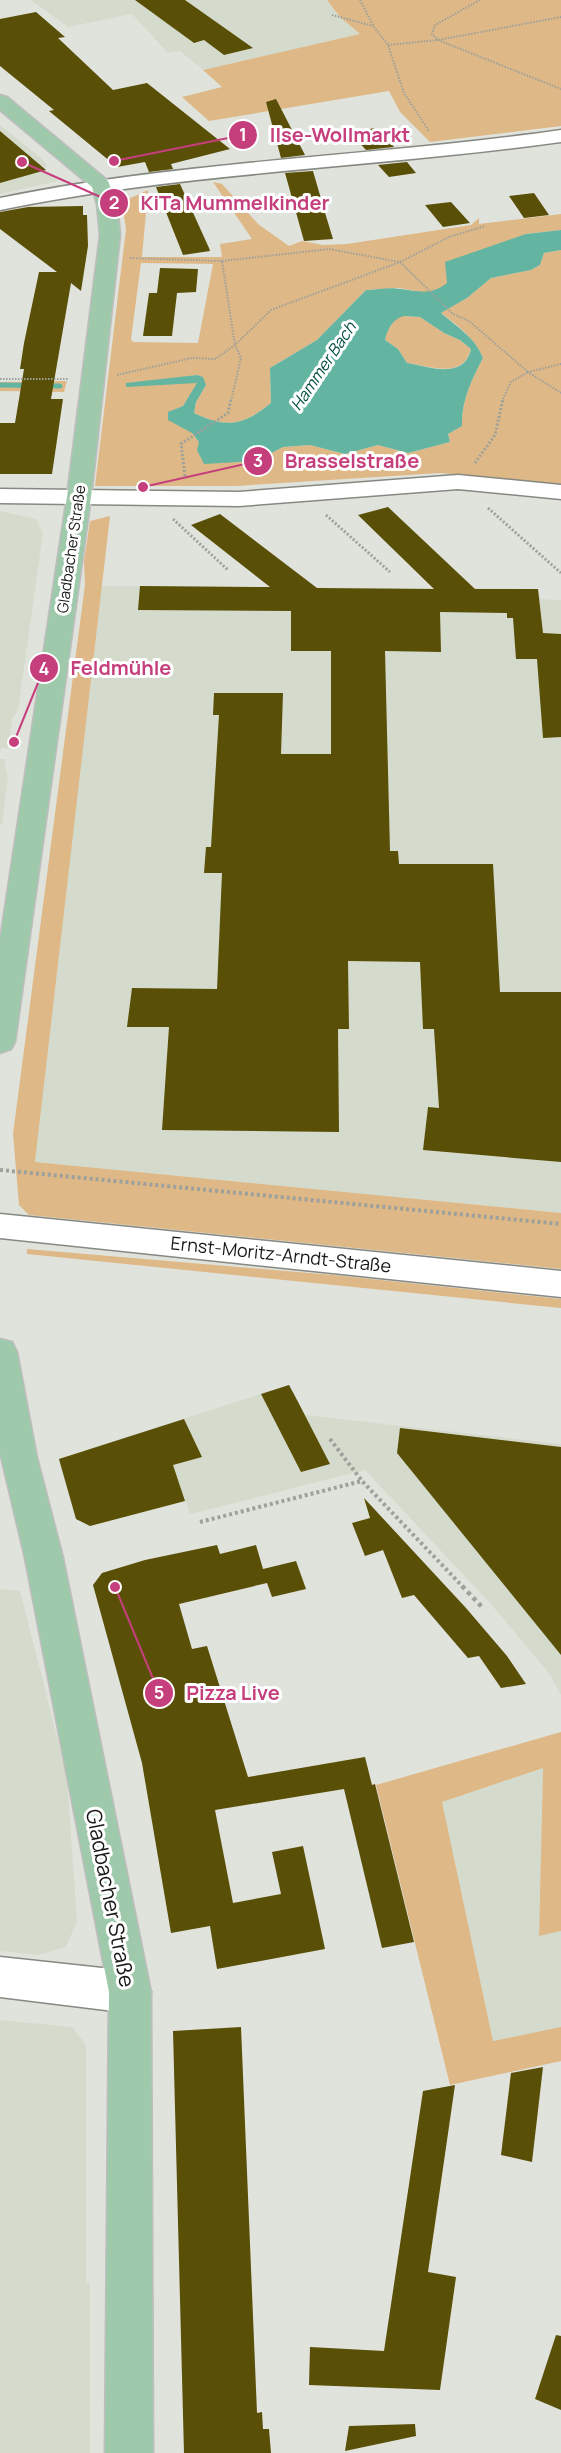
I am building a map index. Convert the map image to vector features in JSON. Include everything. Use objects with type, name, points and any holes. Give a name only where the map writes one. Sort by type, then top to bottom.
[{"type":"main road","points":[[0,100],[101,185]]},
{"type":"main road","name":"Gladbacher Straße","points":[[0,1042],[79,497],[109,257],[107,204],[101,185]]},
{"type":"main road","name":"Gladbacher Straße","points":[[0,1352],[19,1458],[44,1558],[130,1992],[129,2453]]},
{"type":"street","points":[[0,204],[101,185],[231,170],[455,150],[561,136]]},
{"type":"street","points":[[0,496],[239,499],[458,482],[561,492]]},
{"type":"street","name":"Ernst-Moritz-Arndt-Straße","points":[[0,1227],[561,1284]]},
{"type":"street","points":[[0,1977],[130,1992]]},
{"type":"path","points":[[360,0],[374,27],[388,45],[404,93],[436,140],[455,150]]},
{"type":"path","points":[[480,0],[435,25],[432,34],[438,40],[561,89]]},
{"type":"path","points":[[333,15],[374,27]]},
{"type":"path","points":[[388,45],[438,40],[561,17]]},
{"type":"path","points":[[0,380],[93,379],[192,358],[215,359],[235,345],[271,310],[400,262],[449,237],[485,226]]},
{"type":"path","points":[[109,257],[222,261],[329,249],[400,262],[453,314],[469,321],[528,372],[561,393]]},
{"type":"path","points":[[187,498],[181,444],[228,413],[241,358],[235,345],[222,261]]},
{"type":"path","points":[[561,364],[515,377],[506,387],[496,434],[458,482],[561,573]]},
{"type":"path","points":[[302,495],[390,572]]},
{"type":"path","points":[[150,498],[228,570]]},
{"type":"path","points":[[0,1170],[561,1224]]},
{"type":"path","points":[[330,1439],[362,1481],[482,1607]]},
{"type":"path","points":[[200,1522],[362,1481]]},
{"type":"shaded area","points":[[31,0],[327,0],[340,17],[360,34],[203,70],[180,51],[168,53],[132,14],[68,27]]},
{"type":"shaded area","points":[[327,0],[561,0],[561,126],[430,142],[400,112],[389,91],[209,121],[182,97],[222,87],[203,70],[360,34],[340,17]]},
{"type":"shaded area","points":[[0,125],[42,159],[47,165],[44,170],[58,181],[0,194]]},
{"type":"shaded area","points":[[213,182],[222,184],[258,224],[289,246],[302,241],[323,245],[347,244],[471,225],[479,218],[479,224],[561,214],[561,230],[526,234],[438,290],[426,293],[399,288],[366,290],[317,340],[270,368],[271,403],[243,420],[225,423],[194,413],[196,402],[206,385],[197,375],[161,380],[198,383],[183,406],[169,412],[199,442],[256,461],[283,447],[310,445],[345,454],[378,445],[408,453],[450,442],[448,434],[462,426],[465,399],[483,358],[470,338],[441,313],[467,298],[491,278],[531,270],[540,265],[544,253],[561,250],[561,484],[440,473],[236,486],[95,486],[126,229],[122,202],[148,190],[142,257],[222,257],[220,244],[252,239]],"holes":[[[141,263],[213,264],[198,343],[133,342],[131,339]]]},
{"type":"shaded area","points":[[397,317],[420,317],[444,333],[460,340],[471,349],[467,359],[461,365],[445,369],[407,363],[398,349],[385,340],[386,333]]},
{"type":"shaded area","points":[[67,381],[64,392],[0,391],[0,382]]},
{"type":"shaded area","points":[[0,511],[36,519],[43,533],[18,710],[12,719],[8,749],[1,748],[0,753]]},
{"type":"shaded area","points":[[110,516],[35,1162],[561,1213],[561,1269],[29,1215],[19,1205],[13,1134],[85,585],[84,561],[90,521]]},
{"type":"shaded area","points":[[101,586],[538,589],[540,599],[561,600],[561,1213],[35,1162]]},
{"type":"shaded area","points":[[0,759],[6,759],[5,767],[8,777],[2,824],[0,824]]},
{"type":"shaded area","points":[[27,1249],[333,1275],[561,1299],[561,1308],[27,1254]]},
{"type":"shaded area","points":[[289,1385],[305,1415],[561,1444],[561,1695],[548,1672],[490,1603],[365,1470],[190,1514],[185,1501],[90,1526],[76,1519],[58,1459]]},
{"type":"shaded area","points":[[0,1589],[20,1591],[67,1776],[77,1921],[66,1947],[38,1955],[0,1951]]},
{"type":"shaded area","points":[[561,1732],[561,1931],[539,1936],[543,1768],[442,1802],[493,2041],[561,2027],[561,2061],[450,2085],[376,1785]]},
{"type":"shaded area","points":[[543,1767],[539,1936],[561,1931],[561,2027],[493,2041],[442,1802]]},
{"type":"shaded area","points":[[0,2020],[72,2027],[86,2045],[86,2283],[90,2283],[90,2453],[0,2453]]},
{"type":"water","points":[[561,230],[561,250],[544,253],[540,265],[531,270],[491,278],[467,298],[441,313],[470,338],[483,358],[465,399],[462,426],[448,434],[450,442],[408,453],[378,445],[345,454],[310,445],[283,447],[256,461],[204,464],[197,450],[199,442],[192,433],[168,420],[168,412],[183,406],[197,383],[126,387],[126,383],[197,375],[203,377],[206,385],[196,402],[194,413],[226,423],[243,420],[271,403],[270,368],[317,340],[366,290],[392,288],[424,292],[435,290],[447,283],[445,262],[526,234]],"holes":[[[404,316],[420,317],[471,349],[467,359],[461,365],[454,368],[436,369],[407,363],[398,349],[385,340],[389,328],[397,319]]]},
{"type":"building","points":[[135,0],[185,0],[253,48],[224,55],[204,40],[194,43]]},
{"type":"building","points":[[36,12],[65,37],[58,38],[113,90],[147,83],[230,149],[171,164],[173,169],[149,172],[145,162],[117,167],[49,111],[54,110],[0,66],[0,19]]},
{"type":"building","points":[[276,99],[305,155],[281,158],[266,102]]},
{"type":"building","points":[[378,128],[394,147],[366,150],[349,131]]},
{"type":"building","points":[[0,131],[46,170],[0,183]]},
{"type":"building","points":[[407,162],[416,173],[389,177],[378,165]]},
{"type":"building","points":[[313,171],[333,239],[304,241],[285,173]]},
{"type":"building","points":[[180,184],[210,251],[183,255],[156,187]]},
{"type":"building","points":[[534,193],[549,215],[524,218],[509,196]]},
{"type":"building","points":[[451,202],[470,223],[443,227],[425,205]]},
{"type":"building","points":[[83,206],[83,215],[87,215],[88,246],[81,291],[71,283],[51,399],[63,399],[52,474],[0,474],[0,423],[15,423],[24,369],[20,369],[24,343],[39,272],[57,272],[0,229],[0,212],[28,207]]},
{"type":"building","points":[[160,268],[198,269],[196,292],[177,293],[172,336],[143,336],[149,293],[157,293]]},
{"type":"building","points":[[388,507],[475,589],[538,589],[543,633],[561,634],[561,737],[543,738],[537,659],[516,659],[513,618],[507,618],[507,613],[440,612],[441,652],[385,651],[390,851],[398,851],[399,864],[493,864],[500,992],[561,992],[561,1162],[423,1150],[428,1107],[439,1108],[434,1029],[423,1029],[420,962],[348,961],[349,1029],[338,1029],[339,1132],[162,1130],[169,1027],[127,1027],[132,988],[217,989],[222,873],[204,873],[206,847],[211,847],[219,715],[213,715],[214,693],[283,693],[281,754],[331,754],[331,651],[291,651],[291,611],[138,610],[140,586],[270,587],[191,525],[220,514],[317,588],[434,589],[358,515]]},
{"type":"building","points":[[289,1385],[330,1464],[301,1472],[261,1394]]},
{"type":"building","points":[[184,1419],[202,1457],[173,1465],[185,1501],[90,1526],[76,1519],[59,1459]]},
{"type":"building","points":[[400,1428],[561,1447],[561,1655],[397,1453]]},
{"type":"building","points":[[364,1498],[466,1608],[507,1656],[526,1684],[501,1688],[479,1656],[468,1658],[414,1595],[402,1598],[383,1550],[365,1556],[352,1523],[370,1518]]},
{"type":"building","points":[[217,1545],[220,1554],[256,1545],[263,1569],[296,1561],[306,1589],[272,1597],[267,1583],[179,1604],[192,1649],[207,1646],[248,1777],[365,1757],[372,1785],[375,1784],[414,1942],[382,1948],[344,1789],[215,1810],[233,1903],[281,1894],[272,1852],[303,1846],[325,1949],[217,1969],[210,1926],[171,1933],[142,1763],[93,1585],[102,1573],[145,1560]]},
{"type":"building","points":[[241,2027],[257,2413],[262,2412],[263,2429],[269,2429],[271,2453],[184,2453],[173,2031]]},
{"type":"building","points":[[543,2067],[532,2162],[501,2155],[511,2073]]},
{"type":"building","points":[[455,2085],[428,2272],[456,2277],[440,2390],[309,2385],[310,2347],[384,2351],[423,2091]]},
{"type":"building","points":[[556,2335],[561,2336],[561,2410],[535,2399]]},
{"type":"building","points":[[415,2424],[416,2436],[345,2451],[349,2426]]},
{"type":"waterway","name":"Hammer Bach","points":[[0,385],[60,386]]},
{"type":"place","name":"Ilse-Wollmarkt","points":[[114,161]]},
{"type":"place","name":"KiTa Mummelkinder","points":[[22,162]]},
{"type":"place","name":"Brasselstraße","points":[[143,487]]},
{"type":"place","name":"Feldmühle","points":[[14,742]]},
{"type":"place","name":"Pizza Live","points":[[115,1587]]}]
